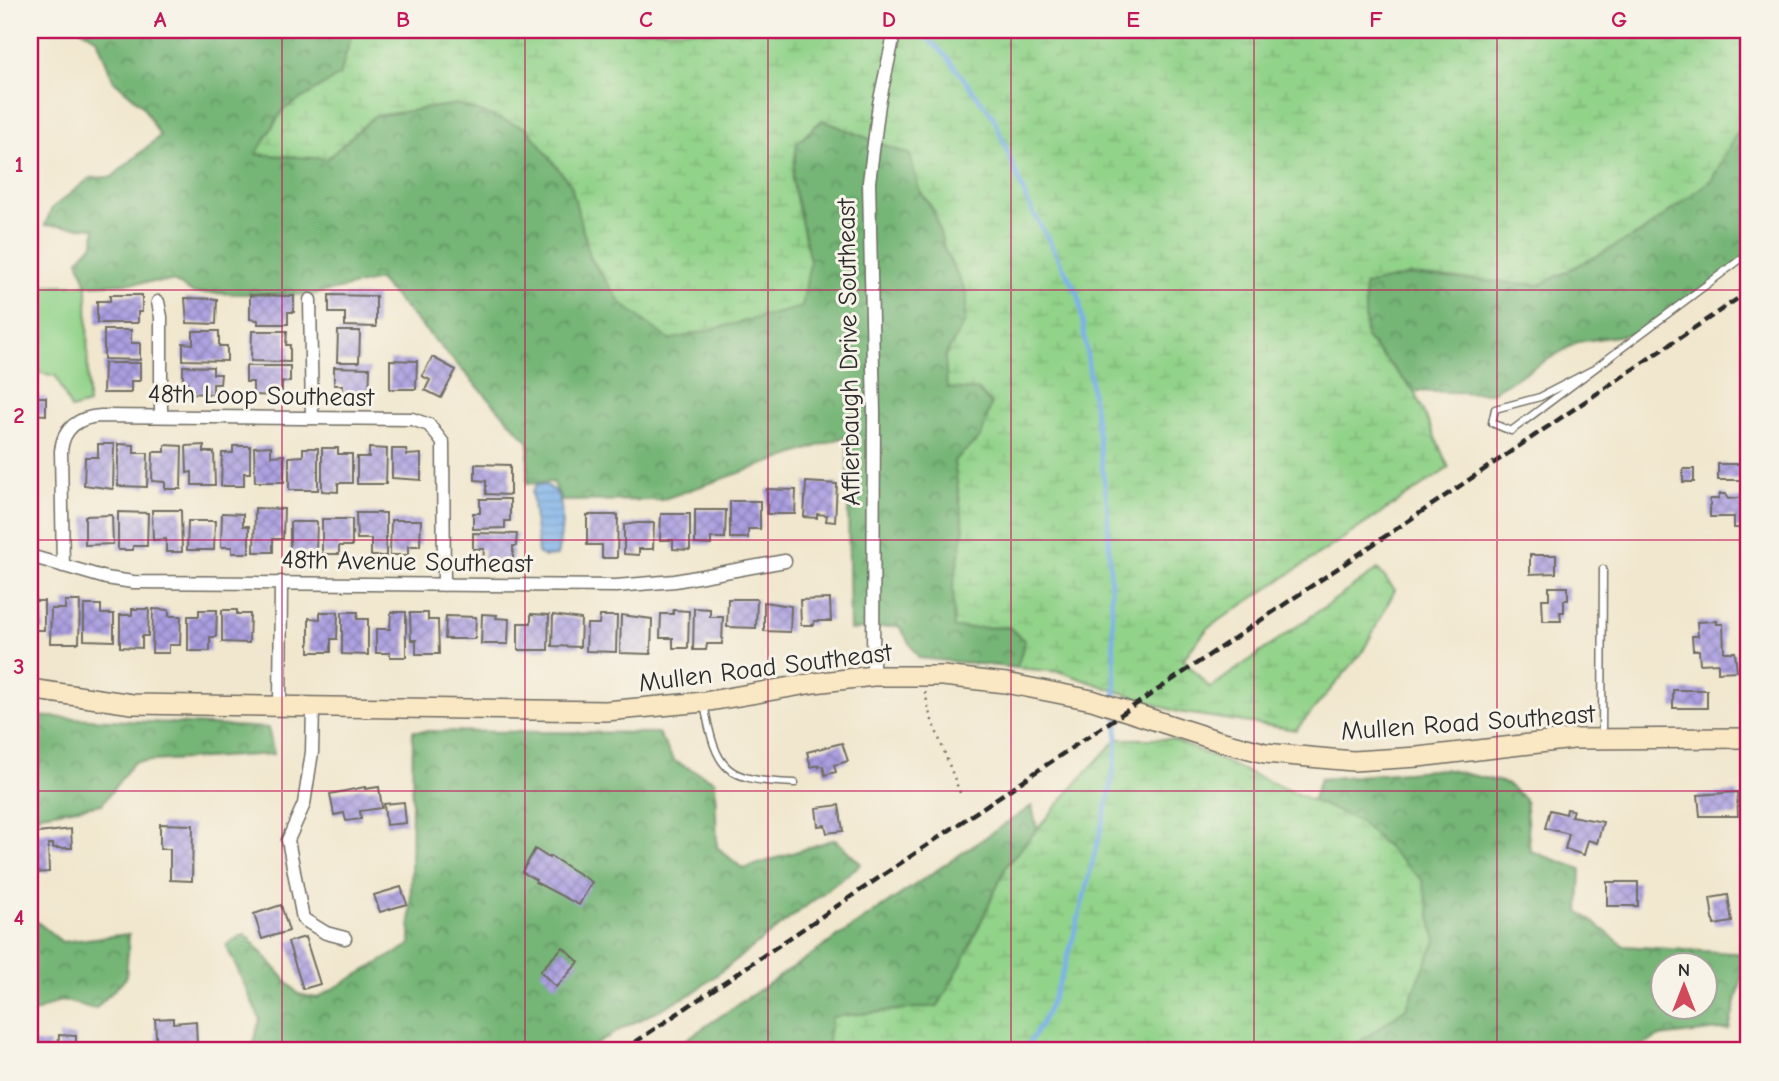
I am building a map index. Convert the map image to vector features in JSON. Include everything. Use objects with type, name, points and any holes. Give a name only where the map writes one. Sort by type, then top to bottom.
[{"type":"street","name":"Afflerbaugh Drive Southeast","points":[[873,676],[874,412],[869,182],[879,104],[895,30]]},
{"type":"street","points":[[310,300],[312,418]]},
{"type":"street","points":[[158,302],[161,317],[161,416]]},
{"type":"street","name":"48th Loop Southeast","points":[[63,566],[61,451],[68,431],[78,421],[90,416],[412,419],[429,425],[443,443],[444,585]]},
{"type":"street","name":"48th Avenue Southeast","points":[[30,556],[106,578],[133,582],[444,585],[615,586],[675,581],[785,561]]},
{"type":"street","points":[[280,706],[281,582]]},
{"type":"street","name":"Mullen Road Southeast","points":[[30,689],[132,704],[606,711],[704,702],[873,676],[921,675],[1006,682],[1069,695],[1265,753],[1353,761],[1418,757],[1573,738],[1749,738]]},
{"type":"street","points":[[313,707],[312,752],[304,804],[288,840],[303,919],[326,933],[345,939]]},
{"type":"lane","points":[[1594,369],[1540,397],[1495,409],[1492,423],[1511,431],[1594,369],[1749,253]]},
{"type":"lane","points":[[1602,737],[1603,569]]},
{"type":"lane","points":[[704,702],[710,737],[725,768],[748,778],[795,783]]},
{"type":"path","points":[[921,675],[930,715],[960,793]]},
{"type":"green space","points":[[82,30],[353,30],[340,75],[283,110],[257,154],[327,159],[374,116],[457,104],[527,128],[571,185],[590,258],[621,303],[810,261],[792,180],[797,143],[823,120],[911,155],[919,189],[934,211],[945,251],[967,294],[965,322],[945,356],[991,404],[981,437],[954,461],[964,529],[953,587],[954,628],[1009,627],[1025,641],[1017,668],[919,658],[899,626],[850,630],[847,436],[661,500],[562,501],[553,482],[527,484],[529,442],[379,280],[312,295],[193,293],[173,281],[87,285],[78,260],[94,243],[95,228],[45,225],[52,208],[90,178],[112,177],[160,136],[142,105],[113,80],[97,39]]},
{"type":"green space","points":[[353,30],[1744,30],[1749,37],[1749,110],[1712,179],[1644,231],[1540,285],[1410,275],[1364,285],[1366,338],[1414,391],[1449,468],[1208,628],[1183,659],[1210,688],[1378,569],[1395,590],[1362,653],[1296,730],[1178,712],[1061,672],[1017,668],[1025,641],[1009,627],[954,628],[953,587],[964,529],[954,461],[981,437],[991,404],[979,390],[947,388],[945,356],[965,322],[967,294],[945,251],[934,211],[919,189],[910,155],[822,120],[797,143],[792,180],[810,262],[802,307],[669,340],[621,303],[590,257],[571,185],[527,128],[457,104],[374,116],[327,159],[256,154],[283,110],[340,75]]},
{"type":"green space","points":[[1749,110],[1749,257],[1643,332],[1578,342],[1490,393],[1414,391],[1366,338],[1364,285],[1410,275],[1540,285],[1644,231],[1712,179]]},
{"type":"green space","points":[[30,285],[87,285],[88,404],[71,409],[56,376],[30,371]]},
{"type":"green space","points":[[30,716],[268,728],[274,754],[134,762],[102,804],[41,814],[30,822]]},
{"type":"green space","points":[[413,731],[658,733],[674,761],[715,781],[717,847],[743,869],[835,839],[861,864],[693,993],[623,1028],[585,1051],[251,1051],[260,1019],[226,945],[245,934],[298,994],[317,998],[410,945]]},
{"type":"green space","points":[[1117,739],[1172,739],[1359,821],[1422,880],[1436,941],[1406,1008],[1347,1051],[826,1051],[832,1017],[938,1006],[963,961],[1007,865]]},
{"type":"green space","points":[[1444,769],[1506,783],[1525,799],[1530,851],[1581,869],[1579,911],[1624,946],[1702,951],[1650,951],[1650,1021],[1720,1021],[1720,952],[1748,954],[1729,1029],[1658,1037],[1633,1051],[1347,1051],[1406,1008],[1312,801],[1320,779]]},
{"type":"green space","points":[[1032,806],[1037,829],[1007,865],[963,961],[938,1006],[833,1017],[826,1051],[669,1051]]},
{"type":"green space","points":[[30,916],[62,942],[129,934],[126,978],[95,1009],[61,1000],[30,1015]]},
{"type":"water","points":[[536,485],[546,485],[556,492],[559,498],[562,523],[557,556],[544,557],[538,553],[532,492]]},
{"type":"building","points":[[110,295],[142,295],[142,312],[138,312],[138,323],[97,323],[97,301],[110,301]]},
{"type":"building","points":[[250,295],[294,296],[294,312],[288,312],[288,324],[258,324],[258,320],[250,319]]},
{"type":"building","points":[[329,295],[376,296],[376,327],[345,326],[345,313],[329,313]]},
{"type":"building","points":[[185,298],[217,299],[216,324],[187,323]]},
{"type":"building","points":[[104,330],[131,330],[131,343],[140,343],[140,360],[104,359]]},
{"type":"building","points":[[193,331],[219,331],[219,346],[227,346],[227,361],[183,360],[183,343],[193,344]]},
{"type":"building","points":[[252,331],[287,331],[286,345],[290,345],[290,362],[251,361]]},
{"type":"building","points":[[338,331],[360,331],[359,362],[337,362]]},
{"type":"building","points":[[432,357],[456,370],[441,398],[425,390],[430,380],[422,376]]},
{"type":"building","points":[[390,360],[417,361],[416,389],[390,389]]},
{"type":"building","points":[[104,363],[140,363],[140,381],[131,381],[131,393],[103,393]]},
{"type":"building","points":[[183,366],[213,367],[213,374],[221,374],[220,384],[213,384],[213,394],[186,393],[187,382],[183,382]]},
{"type":"building","points":[[246,366],[290,366],[290,382],[282,382],[282,396],[253,395],[253,382],[246,382]]},
{"type":"building","points":[[334,367],[370,368],[369,398],[343,397],[343,385],[334,385]]},
{"type":"building","points":[[30,384],[34,384],[34,397],[46,397],[46,415],[30,414]]},
{"type":"building","points":[[98,444],[114,444],[113,489],[84,485],[85,457],[98,457]]},
{"type":"building","points":[[118,444],[134,445],[134,453],[148,453],[147,487],[118,486]]},
{"type":"building","points":[[165,445],[182,446],[181,489],[165,489],[165,482],[152,481],[153,452],[165,452]]},
{"type":"building","points":[[204,445],[204,452],[214,452],[215,485],[192,485],[192,472],[187,473],[186,446]]},
{"type":"building","points":[[233,446],[250,446],[250,473],[244,473],[244,486],[221,486],[222,453],[233,453]]},
{"type":"building","points":[[271,446],[271,456],[284,455],[284,482],[255,482],[254,447]]},
{"type":"building","points":[[303,448],[318,448],[318,490],[289,490],[289,457],[303,456]]},
{"type":"building","points":[[322,448],[338,448],[338,454],[352,454],[352,483],[338,483],[338,492],[322,491]]},
{"type":"building","points":[[369,448],[387,449],[386,484],[357,484],[357,457],[369,457]]},
{"type":"building","points":[[392,449],[406,449],[407,455],[421,454],[421,480],[392,478]]},
{"type":"building","points":[[475,464],[510,465],[510,495],[486,494],[486,481],[475,480]]},
{"type":"building","points":[[1718,464],[1744,464],[1744,480],[1718,480]]},
{"type":"building","points":[[1683,469],[1694,469],[1694,482],[1683,482]]},
{"type":"building","points":[[806,482],[837,484],[835,522],[826,521],[827,515],[817,514],[817,518],[804,517]]},
{"type":"building","points":[[767,489],[796,490],[795,514],[767,514]]},
{"type":"building","points":[[1720,494],[1725,494],[1728,499],[1749,497],[1749,528],[1734,528],[1734,517],[1710,517],[1710,499],[1718,499]]},
{"type":"building","points":[[480,499],[510,499],[510,521],[505,521],[505,528],[473,529],[473,513],[480,513]]},
{"type":"building","points":[[730,501],[760,501],[760,529],[748,529],[748,538],[730,538]]},
{"type":"building","points":[[255,508],[284,509],[283,539],[273,539],[273,552],[254,552]]},
{"type":"building","points":[[152,510],[181,510],[182,552],[166,552],[166,539],[153,540]]},
{"type":"building","points":[[695,510],[726,510],[725,538],[711,538],[711,545],[695,544]]},
{"type":"building","points":[[118,512],[148,513],[147,546],[118,550]]},
{"type":"building","points":[[222,513],[243,514],[243,526],[249,526],[249,553],[232,553],[232,547],[221,547]]},
{"type":"building","points":[[356,513],[386,513],[386,556],[371,556],[371,539],[357,539]]},
{"type":"building","points":[[661,514],[690,514],[690,550],[673,549],[673,540],[660,540]]},
{"type":"building","points":[[112,515],[113,544],[85,545],[85,516]]},
{"type":"building","points":[[587,515],[618,515],[617,558],[602,558],[602,545],[587,545]]},
{"type":"building","points":[[322,519],[352,519],[352,546],[339,546],[339,554],[322,554]]},
{"type":"building","points":[[391,520],[421,520],[420,546],[408,546],[408,555],[390,555]]},
{"type":"building","points":[[188,521],[215,521],[214,550],[187,550]]},
{"type":"building","points":[[290,522],[317,522],[316,553],[290,552]]},
{"type":"building","points":[[654,523],[653,549],[639,549],[639,555],[624,554],[624,525]]},
{"type":"building","points":[[473,533],[517,534],[516,546],[513,546],[513,561],[483,561],[484,549],[473,549]]},
{"type":"building","points":[[1530,555],[1556,555],[1556,573],[1530,574]]},
{"type":"building","points":[[1549,587],[1568,587],[1568,600],[1564,600],[1564,612],[1560,612],[1561,621],[1543,621],[1542,599],[1549,599]]},
{"type":"building","points":[[30,598],[32,601],[44,601],[44,630],[30,630]]},
{"type":"building","points":[[728,599],[757,599],[756,628],[727,627]]},
{"type":"building","points":[[830,599],[831,621],[814,621],[814,625],[801,625],[800,600]]},
{"type":"building","points":[[65,601],[80,601],[79,643],[50,643],[51,609],[65,609]]},
{"type":"building","points":[[764,602],[791,606],[790,632],[764,631]]},
{"type":"building","points":[[84,605],[101,605],[101,614],[114,614],[114,641],[84,640]]},
{"type":"building","points":[[694,608],[710,609],[710,617],[723,617],[722,644],[707,644],[706,650],[693,650]]},
{"type":"building","points":[[132,609],[149,609],[148,636],[142,636],[142,648],[120,647],[120,615],[132,615]]},
{"type":"building","points":[[153,609],[169,610],[169,616],[181,616],[180,645],[169,645],[169,653],[152,653]]},
{"type":"building","points":[[199,610],[217,610],[216,637],[210,637],[210,651],[188,651],[188,616],[199,616]]},
{"type":"building","points":[[222,610],[237,610],[237,614],[250,614],[249,643],[222,642]]},
{"type":"building","points":[[673,610],[689,611],[688,648],[673,648],[673,638],[660,638],[661,614],[673,614]]},
{"type":"building","points":[[320,612],[338,612],[337,639],[331,639],[331,652],[309,652],[309,618],[320,619]]},
{"type":"building","points":[[342,612],[358,612],[357,619],[368,619],[368,655],[342,654]]},
{"type":"building","points":[[391,612],[406,612],[406,657],[390,657],[390,653],[376,653],[376,629],[390,629]]},
{"type":"building","points":[[410,613],[428,613],[428,620],[438,620],[439,654],[416,654],[416,640],[411,640]]},
{"type":"building","points":[[482,614],[509,619],[508,644],[481,644]]},
{"type":"building","points":[[531,614],[549,615],[548,650],[518,650],[518,623],[531,623]]},
{"type":"building","points":[[553,615],[581,619],[580,647],[552,646]]},
{"type":"building","points":[[621,615],[652,619],[651,654],[620,653]]},
{"type":"building","points":[[446,616],[476,617],[475,639],[445,639]]},
{"type":"building","points":[[600,616],[617,616],[616,652],[586,651],[587,624],[599,624]]},
{"type":"building","points":[[1717,621],[1717,624],[1723,624],[1724,652],[1735,652],[1737,671],[1718,672],[1718,663],[1700,664],[1699,650],[1693,650],[1692,636],[1698,636],[1697,622]]},
{"type":"building","points":[[1673,690],[1707,690],[1707,708],[1673,708]]},
{"type":"building","points":[[842,743],[848,761],[834,765],[836,772],[825,775],[823,766],[811,767],[807,752]]},
{"type":"building","points":[[379,787],[382,808],[360,811],[361,819],[346,821],[344,813],[334,815],[330,794]]},
{"type":"building","points":[[1737,792],[1738,816],[1700,816],[1698,795]]},
{"type":"building","points":[[404,802],[406,823],[386,825],[384,804]]},
{"type":"building","points":[[839,805],[843,831],[827,833],[825,825],[818,826],[816,808]]},
{"type":"building","points":[[1567,809],[1573,810],[1571,816],[1603,822],[1597,843],[1588,840],[1584,855],[1565,849],[1569,834],[1545,828],[1550,810],[1566,814]]},
{"type":"building","points":[[160,824],[193,825],[192,881],[170,880],[170,849],[160,849]]},
{"type":"building","points":[[71,829],[72,848],[53,848],[53,844],[48,844],[49,872],[30,873],[30,834]]},
{"type":"building","points":[[535,849],[592,882],[579,905],[535,882],[536,880],[522,872]]},
{"type":"building","points":[[1607,882],[1638,882],[1638,906],[1607,906]]},
{"type":"building","points":[[401,887],[407,904],[380,912],[374,895]]},
{"type":"building","points":[[1728,895],[1732,922],[1714,925],[1710,898]]},
{"type":"building","points":[[281,905],[289,931],[262,939],[254,914]]},
{"type":"building","points":[[305,937],[320,984],[303,989],[288,942]]},
{"type":"building","points":[[563,947],[579,962],[556,987],[540,971]]},
{"type":"building","points":[[173,1018],[173,1023],[196,1021],[197,1046],[174,1047],[174,1051],[157,1051],[155,1019]]},
{"type":"building","points":[[59,1035],[76,1036],[76,1051],[34,1051],[34,1043],[50,1043],[50,1049],[58,1049]]},
{"type":"waterway","points":[[919,30],[947,57],[994,118],[1027,201],[1079,296],[1107,502],[1116,700]]},
{"type":"waterway","points":[[1022,1051],[1046,1014],[1072,944],[1113,775],[1117,712]]},
{"type":"railway","points":[[622,1051],[1749,291]]}]
